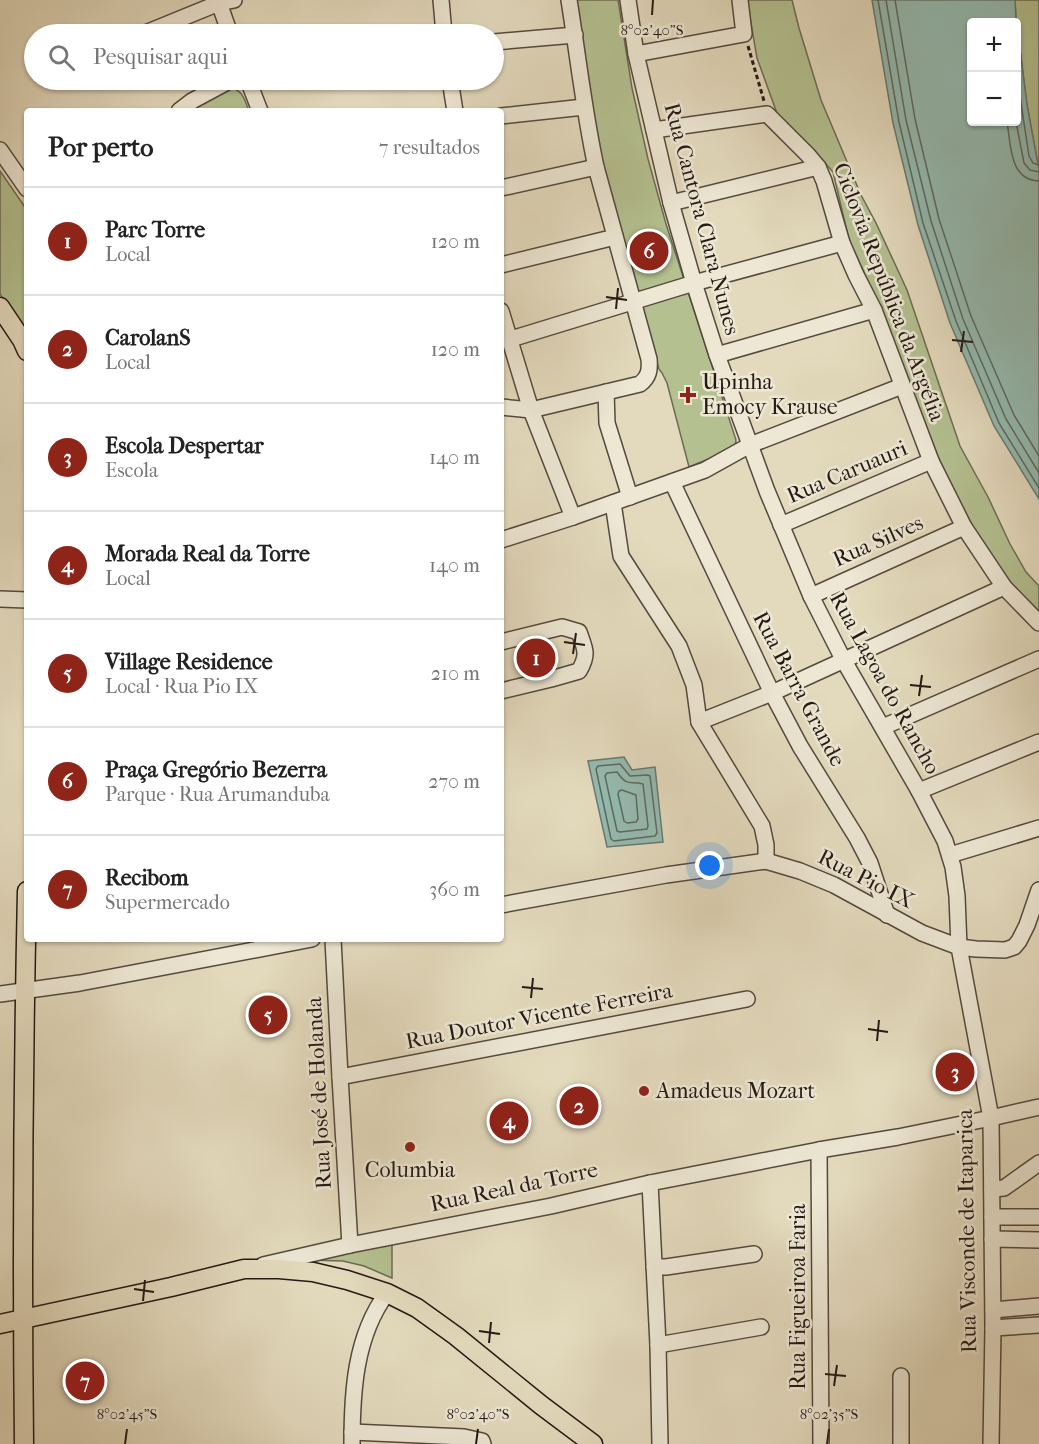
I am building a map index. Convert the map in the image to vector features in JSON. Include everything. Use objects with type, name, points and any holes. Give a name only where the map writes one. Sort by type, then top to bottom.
[{"type":"main road","points":[[0,307],[24,344]]},
{"type":"main road","points":[[24,1444],[26,942]]},
{"type":"main road","points":[[244,1269],[313,1272],[387,1293],[417,1308],[593,1444]]},
{"type":"main road","name":"Rua Real da Torre","points":[[0,1324],[244,1269]]},
{"type":"street","points":[[441,0],[443,24]]},
{"type":"street","points":[[504,407],[531,410],[640,384],[645,380],[650,369],[596,167],[584,107],[569,0]]},
{"type":"street","name":"Rua Cantora Clara Nunes","points":[[628,0],[636,54],[671,203],[717,355],[750,445]]},
{"type":"street","points":[[636,54],[744,34],[740,0]]},
{"type":"street","points":[[168,24],[224,1],[228,24]]},
{"type":"street","points":[[504,41],[574,35]]},
{"type":"street","points":[[183,108],[214,90]]},
{"type":"street","points":[[252,90],[259,108]]},
{"type":"street","points":[[452,90],[455,108]]},
{"type":"street","points":[[504,116],[584,107]]},
{"type":"street","points":[[654,130],[768,114]]},
{"type":"street","name":"Ciclovia República da Argélia","points":[[768,114],[818,167],[842,243],[874,310],[931,461],[964,527],[1004,587],[1039,624]]},
{"type":"street","points":[[0,150],[24,185]]},
{"type":"street","points":[[504,187],[596,167]]},
{"type":"street","points":[[671,203],[818,167]]},
{"type":"street","points":[[504,264],[615,237]]},
{"type":"street","points":[[511,339],[694,283],[842,243]]},
{"type":"street","points":[[717,355],[874,310]]},
{"type":"street","points":[[504,319],[531,410],[573,517]]},
{"type":"street","points":[[504,539],[705,470],[750,445],[902,386]]},
{"type":"street","points":[[606,392],[607,423],[630,497]]},
{"type":"street","name":"Rua Lagoa do Rancho","points":[[750,445],[811,596],[844,661],[945,841],[953,867],[957,896],[959,947]]},
{"type":"street","name":"Rua Caruauri","points":[[781,525],[931,461]]},
{"type":"street","name":"Rua Barra Grande","points":[[672,482],[772,693],[800,746],[870,863],[887,915]]},
{"type":"street","points":[[613,503],[621,556],[679,646],[694,685],[699,722],[762,826],[766,845],[766,861]]},
{"type":"street","name":"Rua Silves","points":[[811,596],[964,527]]},
{"type":"street","points":[[699,722],[772,693],[1004,587]]},
{"type":"street","points":[[0,598],[24,600]]},
{"type":"street","points":[[504,641],[562,627],[579,632],[586,660],[579,671],[504,690]]},
{"type":"street","points":[[882,727],[1039,659]]},
{"type":"street","points":[[919,791],[1039,742]]},
{"type":"street","points":[[950,855],[1039,828]]},
{"type":"street","name":"Rua Pio IX","points":[[504,904],[666,875],[766,861],[800,871],[834,885],[922,933],[959,947],[1005,950],[1014,947],[1019,941],[1039,891]]},
{"type":"street","points":[[0,994],[80,983],[296,942]]},
{"type":"street","name":"Rua José de Holanda","points":[[333,942],[350,1245]]},
{"type":"street","name":"Rua Visconde de Itaparica","points":[[959,947],[991,1118],[993,1217],[991,1444]]},
{"type":"street","name":"Rua Doutor Vicente Ferreira","points":[[340,1077],[747,999]]},
{"type":"street","name":"Rua Real da Torre","points":[[244,1269],[350,1245],[551,1206],[650,1183],[898,1137],[1039,1107]]},
{"type":"street","name":"Rua Figueiroa Faria","points":[[819,1150],[821,1444]]},
{"type":"street","points":[[992,1189],[1004,1188],[1039,1163]]},
{"type":"street","points":[[650,1183],[660,1444]]},
{"type":"street","points":[[993,1217],[1039,1217]]},
{"type":"street","points":[[993,1239],[1039,1240]]},
{"type":"street","points":[[654,1267],[754,1254]]},
{"type":"street","points":[[387,1293],[375,1310],[360,1351],[355,1379],[352,1438],[445,1440],[464,1437],[482,1441],[483,1444]]},
{"type":"street","points":[[993,1310],[1039,1306]]},
{"type":"street","points":[[993,1328],[1039,1325]]},
{"type":"street","points":[[658,1345],[761,1327]]},
{"type":"street","points":[[901,1376],[901,1444]]},
{"type":"path","points":[[744,34],[768,114]]},
{"type":"green space","points":[[572,0],[618,0],[632,88],[648,159],[666,224],[736,440],[735,446],[730,450],[689,467],[667,383],[659,369],[603,177]]},
{"type":"green space","points":[[747,0],[792,0],[821,100],[861,195],[907,290],[960,446],[1010,544],[1026,572],[1039,586],[1039,613],[982,552],[960,513],[879,305],[849,240],[833,172],[793,134],[778,116],[757,58]]},
{"type":"green space","points":[[1015,0],[1039,0],[1039,170],[1021,58],[1021,18],[1016,18]]},
{"type":"green space","points":[[227,90],[236,90],[245,100],[248,108],[194,108]]},
{"type":"green space","points":[[0,171],[24,206],[24,329],[0,294]]},
{"type":"green space","points":[[392,1242],[392,1278],[364,1266],[343,1261],[305,1260]]},
{"type":"water","points":[[872,0],[1015,0],[1016,18],[967,18],[967,126],[1021,126],[1021,57],[1039,170],[1039,499],[994,426],[950,323],[918,225],[893,123]]},
{"type":"water","points":[[624,757],[632,770],[655,767],[663,842],[607,847],[588,761]]},
{"type":"place","name":"Praça Gregório Bezerra","points":[[649,251]]},
{"type":"place","name":"Upinha Emocy Krause","points":[[688,395]]},
{"type":"place","name":"Parc Torre","points":[[536,658]]},
{"type":"place","name":"Village Residence","points":[[268,1015]]},
{"type":"place","name":"Escola Despertar","points":[[955,1072]]},
{"type":"place","name":"Amadeus Mozart","points":[[644,1091]]},
{"type":"place","name":"CarolanS","points":[[579,1106]]},
{"type":"place","name":"Morada Real da Torre","points":[[509,1121]]},
{"type":"place","name":"Columbia","points":[[410,1147]]},
{"type":"place","name":"Recibom","points":[[85,1381]]}]
